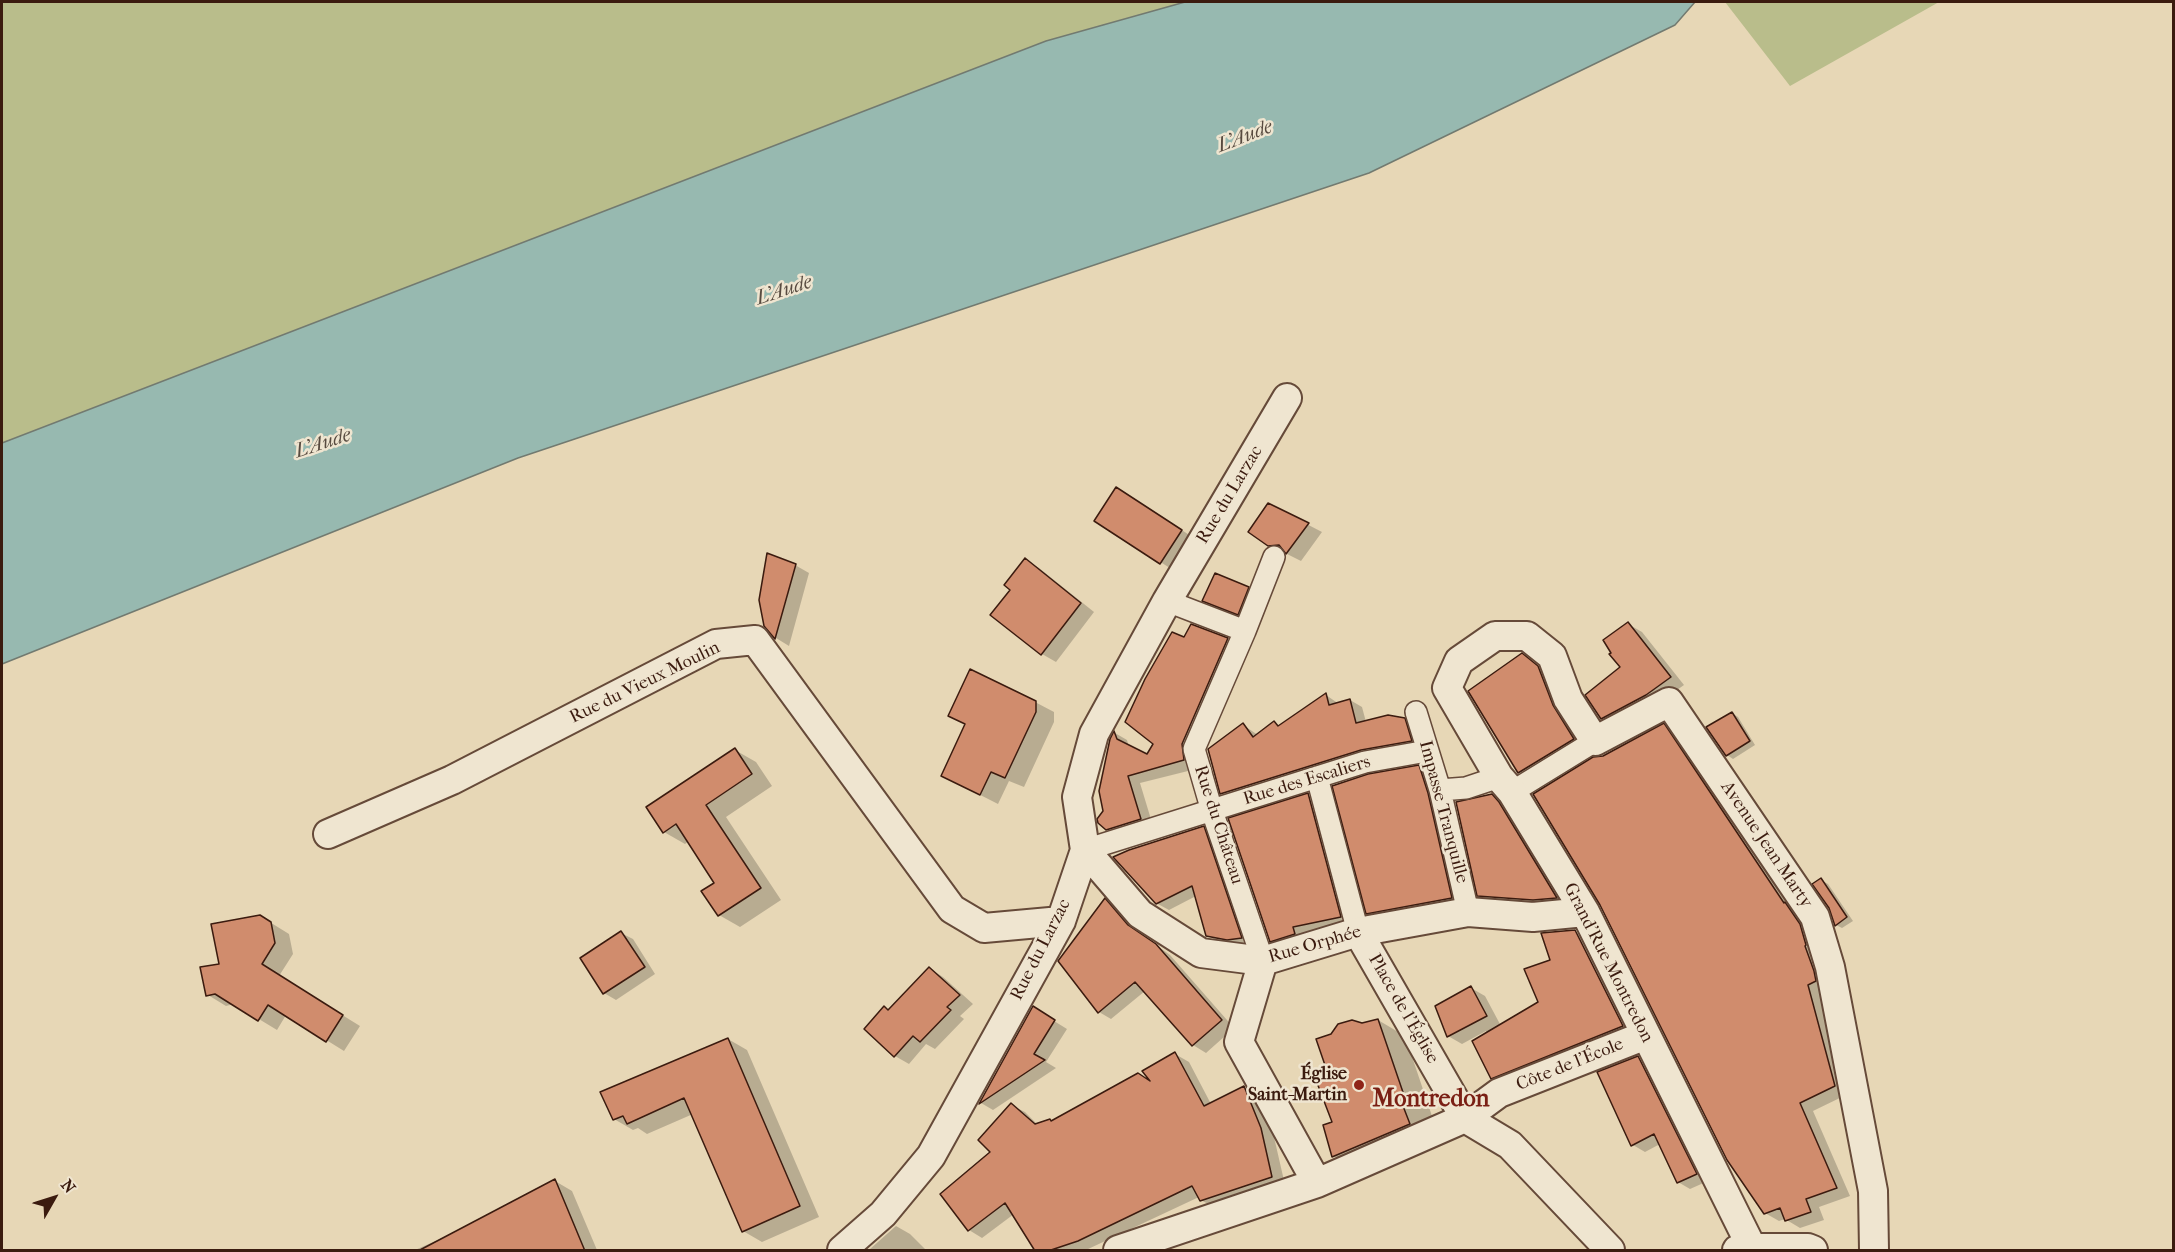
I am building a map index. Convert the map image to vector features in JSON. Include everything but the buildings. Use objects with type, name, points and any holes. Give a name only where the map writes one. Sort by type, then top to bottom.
[{"type":"street","name":"Rue du Larzac","points":[[842,1251],[884,1214],[931,1156],[1061,921],[1085,850],[1077,797],[1094,734],[1167,601],[1287,398]]},
{"type":"street","name":"Rue du Château","points":[[1263,962],[1212,811],[1194,749],[1274,557]]},
{"type":"street","points":[[1167,601],[1245,631]]},
{"type":"street","name":"Grand'Rue Montredon","points":[[1595,741],[1568,699],[1552,656],[1527,636],[1495,636],[1459,661],[1447,688],[1585,912],[1748,1250]]},
{"type":"street","name":"Rue du Vieux Moulin","points":[[328,834],[452,780],[716,644],[755,640],[952,909],[984,928],[1061,921]]},
{"type":"street","name":"Avenue Jean Marty","points":[[1440,790],[1505,784],[1669,702],[1815,917],[1830,967],[1873,1191],[1874,1251]]},
{"type":"street","name":"Impasse Tranquille","points":[[1416,712],[1440,790],[1468,912]]},
{"type":"street","name":"Rue des Escaliers","points":[[1085,850],[1365,762],[1427,752]]},
{"type":"street","points":[[1317,777],[1358,932]]},
{"type":"street","name":"Rue Orphée","points":[[1085,850],[1140,914],[1183,942],[1201,953],[1263,962],[1358,932],[1468,912],[1533,917],[1585,912]]},
{"type":"street","name":"Place de l'Église","points":[[1358,932],[1465,1118]]},
{"type":"street","points":[[1263,962],[1239,1042],[1317,1184]]},
{"type":"street","name":"Côte de l'École","points":[[1118,1251],[1317,1184],[1465,1118],[1499,1093],[1646,1035]]},
{"type":"street","points":[[1465,1118],[1510,1145],[1610,1251]]},
{"type":"street","points":[[1748,1250],[1808,1248],[1813,1251]]},
{"type":"green space","points":[[2,2],[1185,2],[1046,41],[2,443]]},
{"type":"green space","points":[[1725,2],[1939,2],[1790,86]]},
{"type":"water","name":"L'Aude","points":[[1185,2],[1695,2],[1675,25],[1369,173],[518,458],[2,664],[2,443],[1046,41]]},
{"type":"place","name":"Église Saint-Martin","points":[[1359,1085]]},
{"type":"district","name":"Montredon","points":[[1431,1100]]}]
